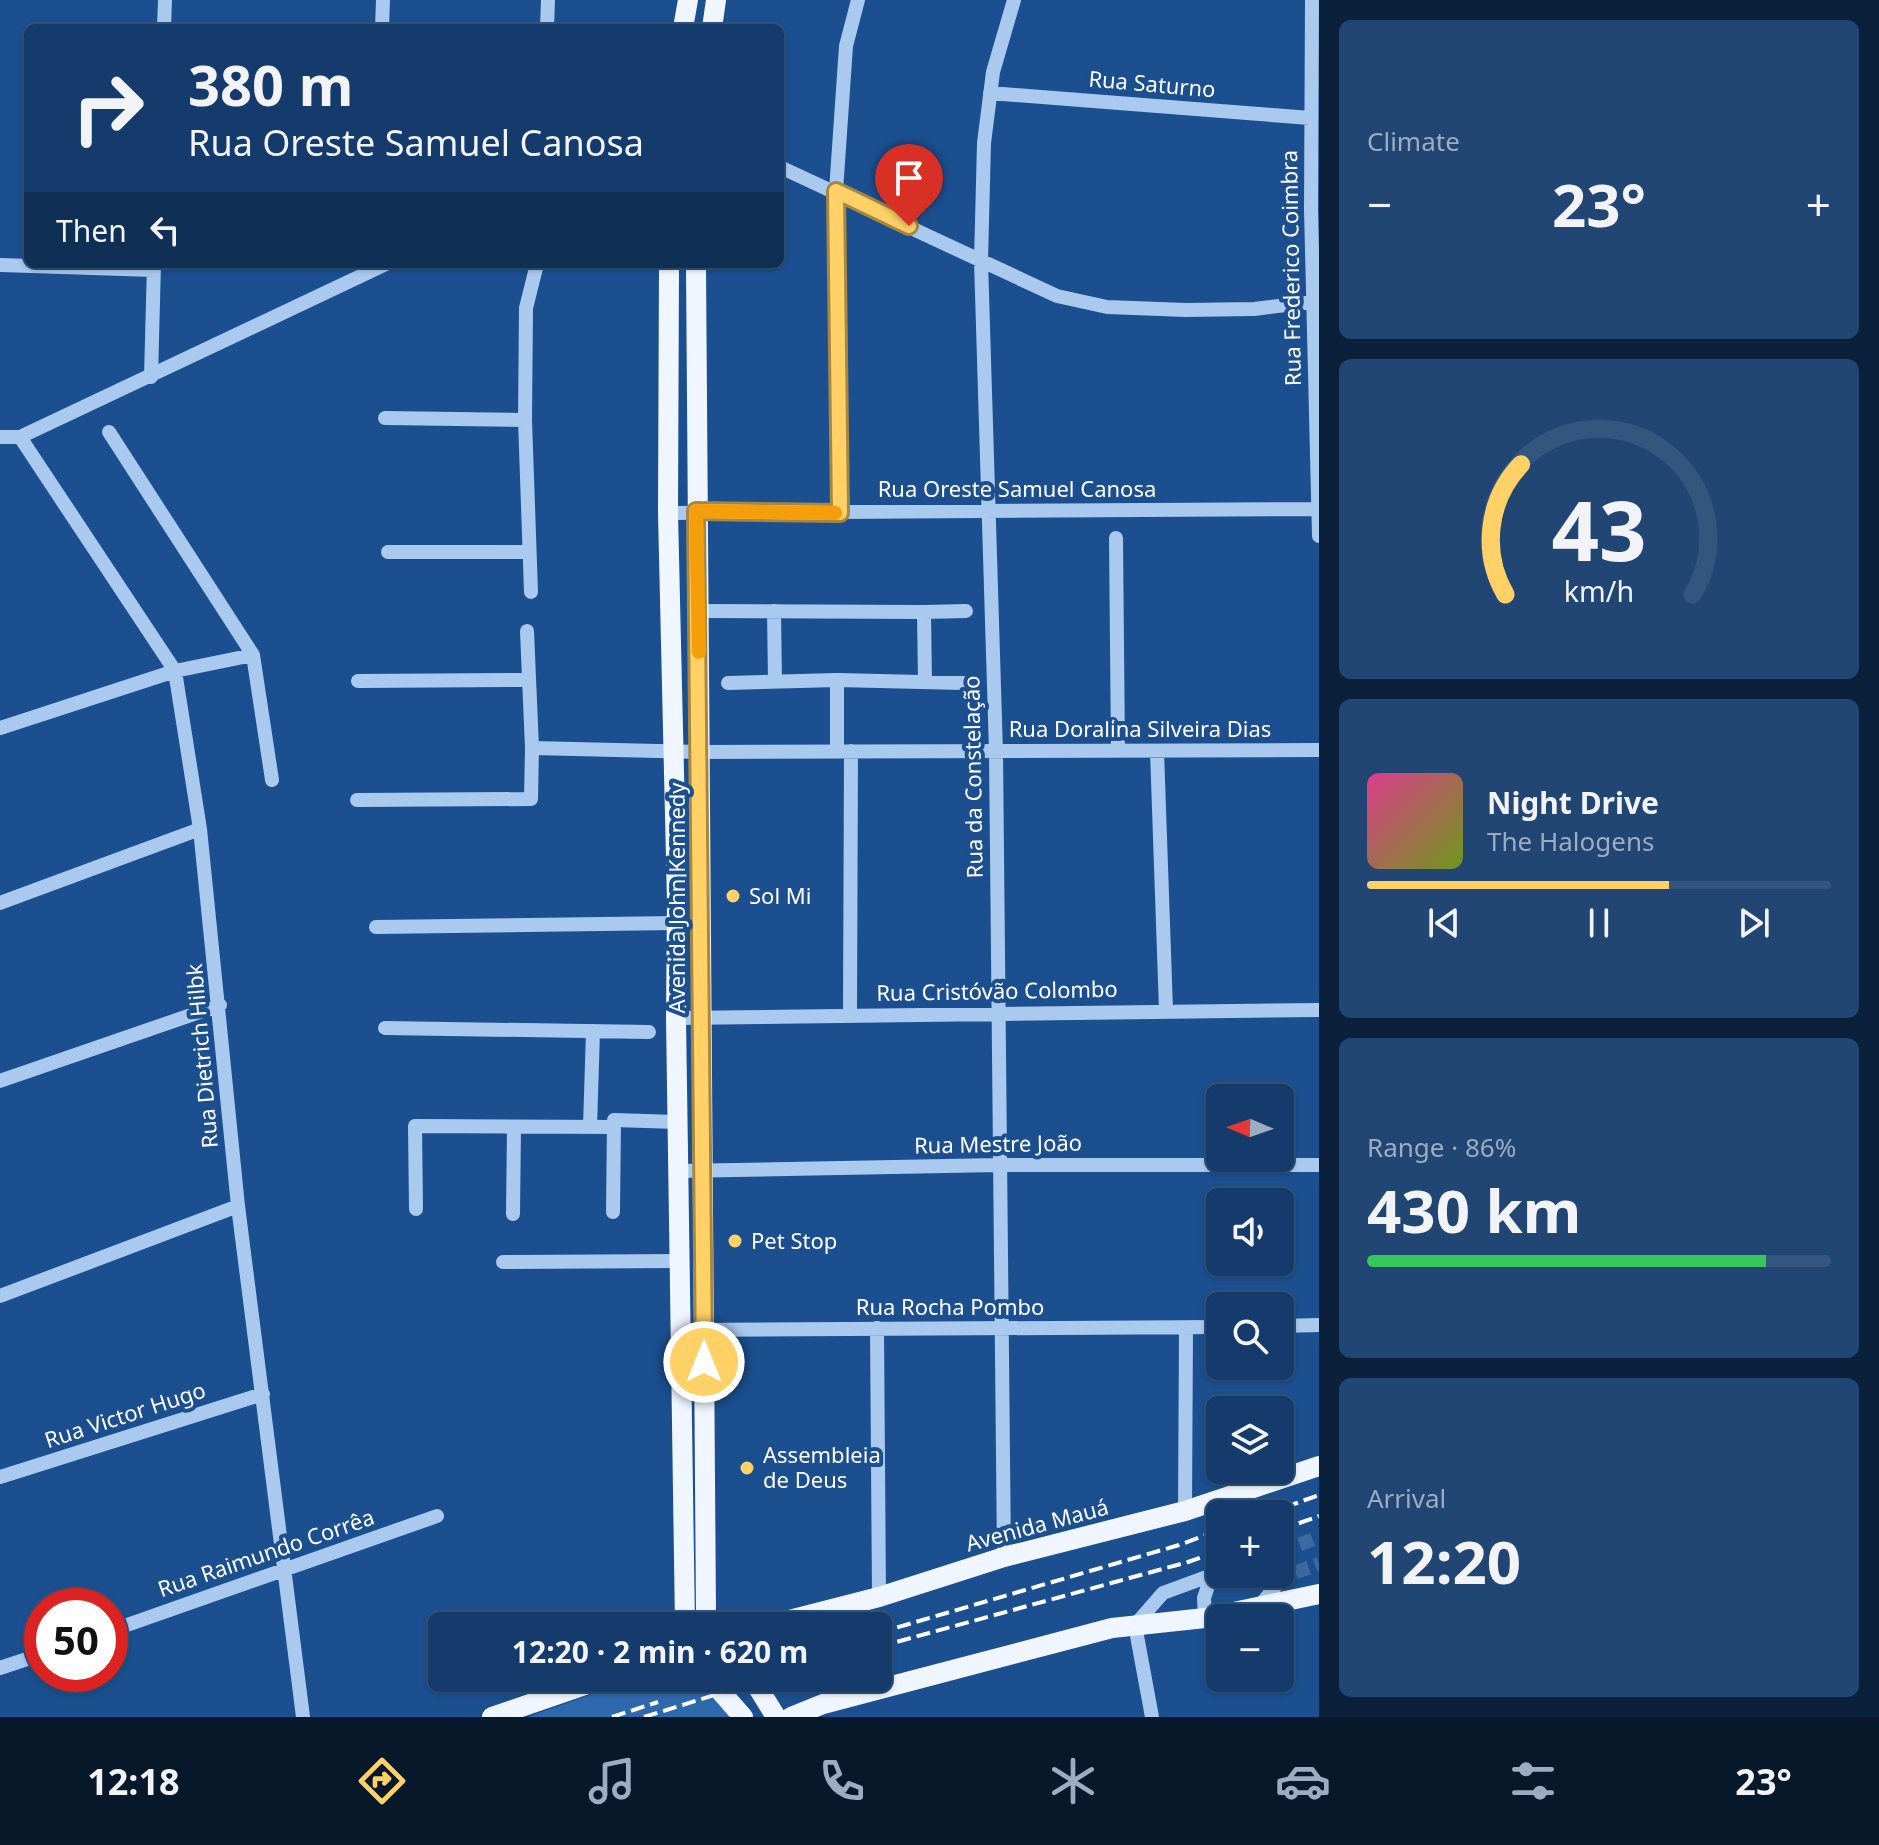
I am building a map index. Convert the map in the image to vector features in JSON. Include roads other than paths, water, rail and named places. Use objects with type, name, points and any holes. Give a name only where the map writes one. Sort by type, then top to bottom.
[{"type":"main road","points":[[684,24],[688,0]]},
{"type":"main road","points":[[713,24],[716,0]]},
{"type":"main road","name":"Avenida John Kennedy","points":[[669,268],[668,513],[677,923],[685,1612]]},
{"type":"main road","name":"Avenida John Kennedy","points":[[696,268],[706,1612]]},
{"type":"main road","name":"Avenida Mauá","points":[[821,1612],[879,1597],[1004,1557],[1185,1511],[1319,1466]]},
{"type":"main road","points":[[1275,1604],[1319,1594]]},
{"type":"main road","points":[[791,1717],[823,1704],[1112,1628],[1205,1618]]},
{"type":"main road","points":[[492,1717],[564,1692]]},
{"type":"main road","points":[[721,1692],[743,1717]]},
{"type":"main road","points":[[761,1692],[776,1717]]},
{"type":"street","points":[[164,24],[165,0]]},
{"type":"street","points":[[382,24],[383,0]]},
{"type":"street","points":[[547,24],[548,0]]},
{"type":"street","points":[[840,513],[836,191],[846,46],[858,0]]},
{"type":"street","name":"Rua da Constelação","points":[[1004,1557],[996,752],[981,261],[984,143],[990,93],[1014,0]]},
{"type":"street","name":"Rua Frederico Coimbra","points":[[1312,0],[1310,118],[1315,206],[1319,536]]},
{"type":"street","name":"Rua Saturno","points":[[990,93],[1310,118]]},
{"type":"street","points":[[784,169],[1057,296],[1107,307],[1254,309],[1316,301]]},
{"type":"street","points":[[0,265],[24,265]]},
{"type":"street","points":[[151,377],[154,268]]},
{"type":"street","points":[[0,437],[20,437],[151,377],[373,268]]},
{"type":"street","points":[[531,592],[525,420],[526,308],[536,268]]},
{"type":"street","points":[[385,418],[525,420]]},
{"type":"street","points":[[109,432],[253,655],[272,780]]},
{"type":"street","name":"Rua Dietrich Hilbk","points":[[20,437],[175,671],[200,829],[238,1206],[303,1717]]},
{"type":"street","name":"Rua Oreste Samuel Canosa","points":[[668,513],[1318,509]]},
{"type":"street","points":[[1116,538],[1118,751]]},
{"type":"street","points":[[388,552],[529,552]]},
{"type":"street","points":[[698,611],[966,611]]},
{"type":"street","points":[[774,611],[775,682]]},
{"type":"street","points":[[924,612],[925,682]]},
{"type":"street","points":[[357,800],[531,799],[527,631]]},
{"type":"street","points":[[0,728],[175,671],[253,655]]},
{"type":"street","points":[[358,681],[529,680]]},
{"type":"street","points":[[837,680],[844,751],[850,1015]]},
{"type":"street","points":[[728,683],[837,680],[963,683]]},
{"type":"street","name":"Rua Doralina Silveira Dias","points":[[532,748],[673,752],[1319,750]]},
{"type":"street","points":[[1157,751],[1166,1010]]},
{"type":"street","points":[[0,903],[200,829]]},
{"type":"street","points":[[376,927],[677,923]]},
{"type":"street","points":[[0,1081],[220,1005]]},
{"type":"street","name":"Rua Cristóvão Colombo","points":[[676,1018],[1319,1010]]},
{"type":"street","points":[[385,1028],[649,1032]]},
{"type":"street","points":[[590,1127],[593,1031]]},
{"type":"street","points":[[613,1212],[614,1120],[677,1122]]},
{"type":"street","points":[[416,1209],[415,1126],[614,1127]]},
{"type":"street","points":[[513,1214],[514,1127]]},
{"type":"street","name":"Rua Mestre João","points":[[678,1171],[998,1165],[1319,1165]]},
{"type":"street","points":[[0,1296],[238,1206]]},
{"type":"street","points":[[503,1262],[679,1261]]},
{"type":"street","points":[[1294,1326],[1319,1325]]},
{"type":"street","name":"Rua Rocha Pombo","points":[[680,1330],[1206,1327]]},
{"type":"street","points":[[877,1328],[879,1597]]},
{"type":"street","points":[[1185,1511],[1186,1328]]},
{"type":"street","name":"Rua Victor Hugo","points":[[0,1477],[263,1394]]},
{"type":"street","name":"Rua Raimundo Corrêa","points":[[128,1625],[437,1516]]},
{"type":"street","points":[[1152,1717],[1135,1625],[1163,1593],[1206,1577]]},
{"type":"street","points":[[1205,1618],[1204,1598],[1209,1588]]},
{"type":"street","points":[[0,1668],[24,1660]]},
{"type":"tunnel","points":[[1294,1547],[1319,1537]]},
{"type":"tunnel","points":[[1294,1573],[1319,1564]]},
{"type":"railway","points":[[1294,1504],[1319,1495]]},
{"type":"railway","points":[[1294,1525],[1319,1516]]},
{"type":"railway","points":[[892,1629],[1206,1535]]},
{"type":"railway","points":[[892,1643],[1206,1556]]},
{"type":"railway","points":[[644,1717],[724,1692]]},
{"type":"railway","points":[[612,1717],[658,1702]]},
{"type":"place","name":"Sol Mi","points":[[733,896]]},
{"type":"place","name":"Pet Stop","points":[[735,1241]]},
{"type":"place","name":"Assembleia de Deus","points":[[747,1468]]}]
